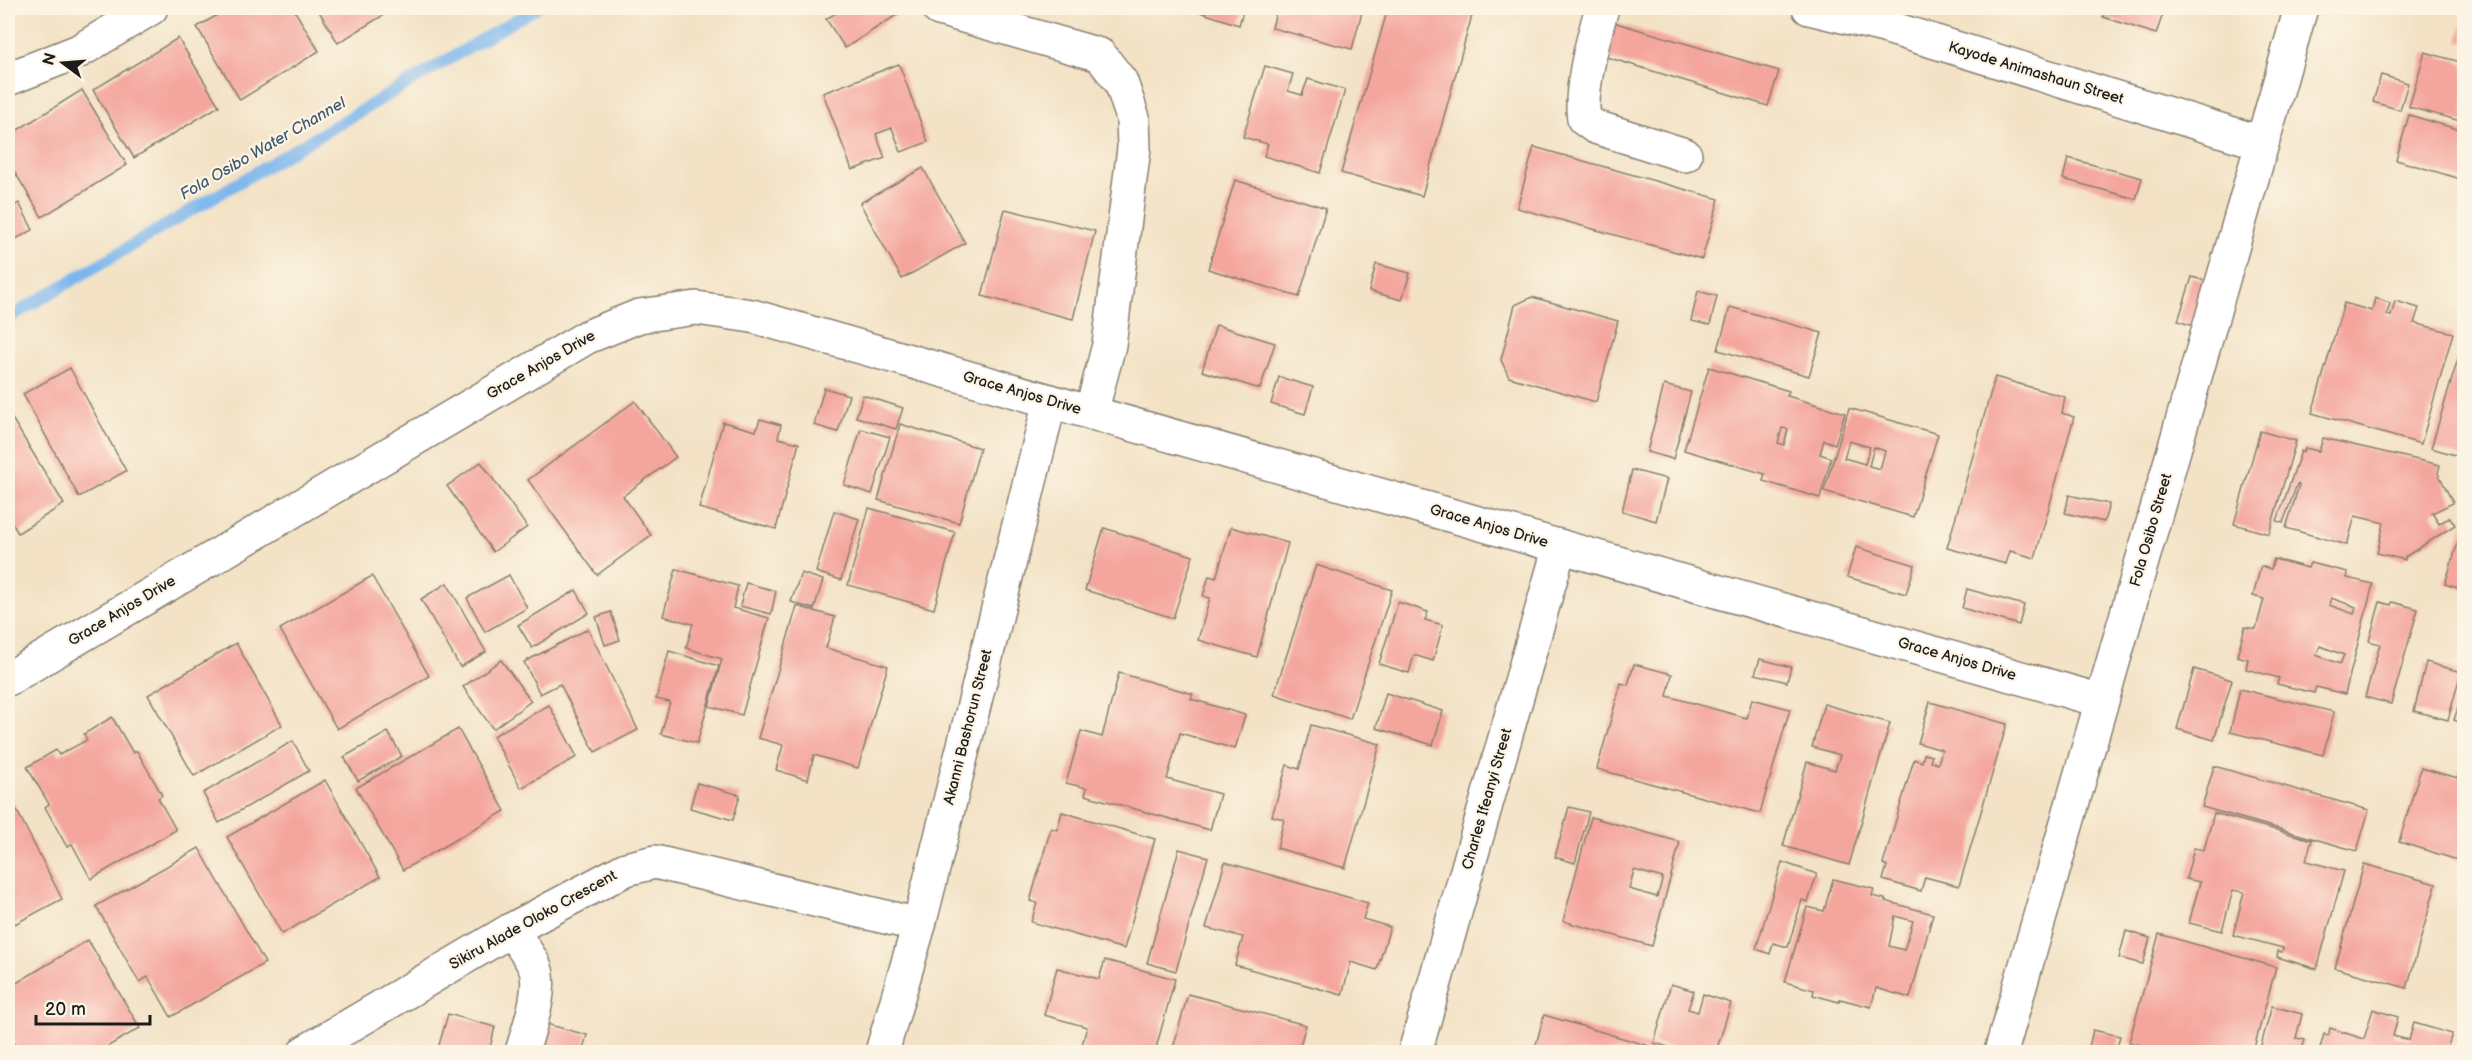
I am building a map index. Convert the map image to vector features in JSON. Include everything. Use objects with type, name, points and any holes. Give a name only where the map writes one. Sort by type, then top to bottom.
[{"type":"street","points":[[8,79],[79,51],[151,8]]},
{"type":"street","points":[[1602,8],[1593,40],[1583,102],[1584,119],[1595,127],[1685,155]]},
{"type":"street","name":"Kayode Animashaun Street","points":[[1809,8],[1887,17],[2262,143]]},
{"type":"street","name":"Fola Osibo Street","points":[[2001,1053],[2301,8]]},
{"type":"street","points":[[939,9],[1100,55],[1121,82],[1133,118],[1134,148],[1109,345],[1091,413]]},
{"type":"street","name":"Grace Anjos Drive","points":[[8,679],[587,337],[639,316],[696,309],[752,316],[2102,701]]},
{"type":"street","name":"Akanni Bashorun Street","points":[[882,1053],[919,925],[1050,401]]},
{"type":"street","name":"Charles Ifeanyi Street","points":[[1415,1053],[1560,546]]},
{"type":"street","name":"Sikiru Alade Oloko Crescent","points":[[305,1053],[511,930],[626,869],[655,862],[919,925]]},
{"type":"street","points":[[511,930],[535,966],[538,982],[533,1014],[522,1053]]},
{"type":"building","points":[[229,8],[293,8],[319,51],[240,100],[197,27]]},
{"type":"building","points":[[317,8],[395,8],[338,43]]},
{"type":"building","points":[[844,8],[906,9],[845,48],[826,19]]},
{"type":"building","points":[[1188,8],[1244,8],[1239,25]]},
{"type":"building","points":[[1277,8],[1363,8],[1352,49],[1272,28]]},
{"type":"building","points":[[1388,8],[1474,8],[1422,196],[1341,173]]},
{"type":"building","points":[[2106,8],[2165,8],[2156,34],[2103,17]]},
{"type":"building","points":[[2464,20],[2464,43],[2458,41]]},
{"type":"building","points":[[1613,22],[1779,71],[1768,106],[1603,56]]},
{"type":"building","points":[[178,38],[219,106],[134,158],[93,90]]},
{"type":"building","points":[[2425,52],[2464,63],[2464,122],[2409,107]]},
{"type":"building","points":[[899,64],[928,142],[901,152],[892,128],[876,134],[885,158],[852,170],[823,93]]},
{"type":"building","points":[[1265,66],[1293,74],[1288,91],[1302,95],[1308,79],[1345,90],[1320,173],[1264,156],[1268,144],[1243,137]]},
{"type":"building","points":[[2381,75],[2408,83],[2400,110],[2373,102]]},
{"type":"building","points":[[82,90],[127,165],[42,217],[8,161],[8,136]]},
{"type":"building","points":[[2409,115],[2464,131],[2464,180],[2396,160]]},
{"type":"building","points":[[1534,147],[1719,199],[1702,259],[1517,208]]},
{"type":"building","points":[[2068,158],[2142,178],[2136,199],[2063,179]]},
{"type":"building","points":[[923,168],[965,243],[902,279],[860,203]]},
{"type":"building","points":[[1235,180],[1326,208],[1299,297],[1208,269]]},
{"type":"building","points":[[19,203],[33,230],[8,243],[8,209]]},
{"type":"building","points":[[1005,209],[1095,231],[1073,319],[982,296]]},
{"type":"building","points":[[1376,264],[1410,273],[1402,300],[1369,291]]},
{"type":"building","points":[[2192,277],[2210,282],[2197,327],[2178,321]]},
{"type":"building","points":[[1698,291],[1717,296],[1710,325],[1691,321]]},
{"type":"building","points":[[1532,297],[1618,321],[1596,402],[1509,377],[1501,360],[1515,305]]},
{"type":"building","points":[[2375,298],[2390,303],[2387,315],[2391,316],[2395,301],[2419,308],[2414,323],[2453,333],[2421,444],[2312,413],[2344,303],[2372,311]]},
{"type":"building","points":[[1730,307],[1822,333],[1809,376],[1718,350]]},
{"type":"building","points":[[1216,325],[1275,343],[1260,389],[1202,371]]},
{"type":"building","points":[[2461,349],[2464,350],[2464,449],[2462,457],[2431,448]]},
{"type":"building","points":[[1709,367],[1789,391],[1787,396],[1845,413],[1835,444],[1824,440],[1820,454],[1831,458],[1820,498],[1763,481],[1765,474],[1684,450]],"holes":[[[1782,428],[1788,429],[1784,445],[1778,443]]]},
{"type":"building","points":[[70,368],[126,471],[79,497],[23,394]]},
{"type":"building","points":[[1279,377],[1313,387],[1305,414],[1271,404]]},
{"type":"building","points":[[1995,377],[2065,397],[2062,413],[2074,417],[2035,558],[2010,551],[2006,564],[1947,548]]},
{"type":"building","points":[[1664,385],[1691,392],[1673,459],[1647,452]]},
{"type":"building","points":[[824,388],[849,395],[838,432],[814,425]]},
{"type":"building","points":[[863,395],[903,408],[896,429],[856,417]]},
{"type":"building","points":[[635,401],[676,457],[623,496],[651,535],[597,575],[528,480]]},
{"type":"building","points":[[1849,408],[1938,434],[1913,517],[1824,491]],"holes":[[[1849,441],[1870,447],[1865,464],[1844,458]],[[1874,447],[1885,451],[1880,469],[1869,466]]]},
{"type":"building","points":[[8,412],[64,504],[18,533],[8,516]]},
{"type":"building","points":[[760,419],[781,425],[778,438],[799,443],[776,529],[699,508],[723,422],[756,431]]},
{"type":"building","points":[[900,424],[980,448],[959,523],[878,500]]},
{"type":"building","points":[[861,429],[890,437],[872,494],[844,485]]},
{"type":"building","points":[[2260,431],[2296,441],[2269,534],[2234,524]]},
{"type":"building","points":[[2323,438],[2440,465],[2438,473],[2453,503],[2432,513],[2439,524],[2450,517],[2455,525],[2405,557],[2405,560],[2377,553],[2384,523],[2355,516],[2347,545],[2286,528],[2299,485],[2297,484],[2283,523],[2277,521],[2301,451],[2303,452],[2305,448],[2319,451]]},
{"type":"building","points":[[481,462],[527,527],[493,552],[447,486]]},
{"type":"building","points":[[1632,470],[1667,479],[1656,521],[1622,511]]},
{"type":"building","points":[[2069,495],[2109,504],[2104,522],[2065,513]]},
{"type":"building","points":[[869,508],[955,532],[934,609],[848,585]]},
{"type":"building","points":[[834,511],[859,519],[841,580],[816,572]]},
{"type":"building","points":[[2464,523],[2464,590],[2445,584]]},
{"type":"building","points":[[1231,527],[1288,543],[1257,657],[1198,640],[1210,598],[1203,596],[1209,576],[1216,578]]},
{"type":"building","points":[[1104,528],[1193,556],[1173,618],[1085,590]]},
{"type":"building","points":[[1856,547],[1915,565],[1906,594],[1847,577]]},
{"type":"building","points":[[2274,559],[2308,568],[2310,563],[2348,572],[2347,578],[2373,584],[2345,694],[2316,687],[2314,693],[2277,684],[2279,678],[2246,669],[2248,659],[2237,656],[2245,627],[2256,629],[2264,599],[2253,596],[2261,566],[2271,569]],"holes":[[[2331,598],[2356,607],[2354,614],[2329,605]],[[2320,646],[2344,655],[2340,664],[2316,655]]]},
{"type":"building","points":[[1316,565],[1392,590],[1350,719],[1274,694]]},
{"type":"building","points":[[676,569],[738,586],[733,608],[769,618],[742,715],[709,706],[722,659],[686,648],[693,624],[663,616]]},
{"type":"building","points":[[801,573],[823,580],[814,609],[791,602]]},
{"type":"building","points":[[509,575],[527,608],[485,632],[467,598]]},
{"type":"building","points":[[372,576],[429,676],[337,729],[280,629]]},
{"type":"building","points":[[447,583],[486,652],[460,667],[421,599]]},
{"type":"building","points":[[746,583],[776,591],[771,614],[740,606]]},
{"type":"building","points":[[1967,589],[2024,605],[2019,625],[1962,608]]},
{"type":"building","points":[[576,590],[589,613],[532,648],[518,625]]},
{"type":"building","points":[[1398,602],[1428,612],[1425,620],[1443,625],[1433,661],[1414,655],[1409,673],[1379,664]]},
{"type":"building","points":[[2380,602],[2391,605],[2392,602],[2418,609],[2391,704],[2365,697],[2380,644],[2369,641]]},
{"type":"building","points":[[797,606],[835,617],[826,648],[888,666],[858,768],[814,755],[808,780],[776,770],[783,745],[758,738]]},
{"type":"building","points":[[611,612],[620,640],[605,645],[596,617]]},
{"type":"building","points":[[588,629],[638,730],[595,752],[560,684],[540,694],[524,662]]},
{"type":"building","points":[[236,643],[282,725],[194,776],[148,695]]},
{"type":"building","points":[[669,651],[719,666],[697,743],[661,734],[670,702],[656,699]]},
{"type":"building","points":[[1760,659],[1791,667],[1787,682],[1755,674]]},
{"type":"building","points":[[501,660],[531,701],[493,729],[463,687]]},
{"type":"building","points":[[2426,662],[2461,672],[2448,720],[2414,711]]},
{"type":"building","points":[[1634,664],[1672,674],[1667,696],[1747,718],[1752,699],[1790,709],[1760,813],[1597,769],[1621,683],[1628,685]]},
{"type":"building","points":[[2194,669],[2232,680],[2214,740],[2177,729]]},
{"type":"building","points":[[1119,673],[1193,694],[1191,699],[1245,715],[1235,749],[1180,733],[1167,779],[1220,794],[1210,830],[1085,795],[1087,788],[1066,783],[1081,731],[1102,737]]},
{"type":"building","points":[[2240,689],[2334,712],[2323,755],[2230,732]]},
{"type":"building","points":[[2464,689],[2464,724],[2454,720]]},
{"type":"building","points":[[1386,693],[1443,711],[1433,745],[1376,728]]},
{"type":"building","points":[[1930,702],[2007,724],[1959,886],[1925,877],[1921,891],[1883,880],[1887,866],[1883,864],[1914,759],[1922,762],[1924,754],[1932,756],[1930,761],[1938,764],[1942,750],[1918,743]]},
{"type":"building","points":[[1824,704],[1890,723],[1849,865],[1783,846],[1807,762],[1835,770],[1840,755],[1812,747]]},
{"type":"building","points":[[549,705],[577,757],[521,788],[493,736]]},
{"type":"building","points":[[112,717],[133,753],[137,751],[162,795],[158,798],[176,830],[91,879],[72,844],[67,847],[45,807],[49,804],[27,767],[56,750],[59,755],[87,740],[84,734]]},
{"type":"building","points":[[1311,725],[1380,744],[1345,868],[1277,848],[1284,819],[1272,816],[1287,765],[1299,769]]},
{"type":"building","points":[[458,729],[505,811],[403,870],[356,788]]},
{"type":"building","points":[[388,732],[402,756],[358,781],[344,757]]},
{"type":"building","points":[[293,741],[309,771],[219,823],[203,793]]},
{"type":"building","points":[[2214,766],[2369,810],[2357,851],[2202,807]]},
{"type":"building","points":[[2421,768],[2458,778],[2460,768],[2464,770],[2464,862],[2399,842]]},
{"type":"building","points":[[325,780],[380,877],[282,934],[227,837]]},
{"type":"building","points":[[697,783],[740,795],[733,820],[690,808]]},
{"type":"building","points":[[8,793],[62,899],[15,924],[8,910]]},
{"type":"building","points":[[1569,807],[1589,812],[1575,863],[1555,857]]},
{"type":"building","points":[[1062,812],[1155,839],[1124,949],[1031,922],[1037,903],[1030,901],[1051,828],[1057,830]]},
{"type":"building","points":[[2214,813],[2312,840],[2306,861],[2344,871],[2317,969],[2277,957],[2278,951],[2282,952],[2283,948],[2233,935],[2244,892],[2233,890],[2222,931],[2189,923],[2200,882],[2186,879],[2194,848],[2204,850]]},
{"type":"building","points":[[1591,817],[1680,842],[1652,946],[1563,921]],"holes":[[[1634,870],[1663,878],[1657,897],[1629,889]]]},
{"type":"building","points":[[199,848],[265,963],[171,1017],[148,977],[139,982],[96,906]]},
{"type":"building","points":[[1179,849],[1208,857],[1176,971],[1147,963]]},
{"type":"building","points":[[1225,862],[1368,903],[1363,919],[1390,927],[1377,970],[1351,962],[1342,995],[1235,965],[1243,937],[1206,928]]},
{"type":"building","points":[[1782,862],[1817,874],[1808,902],[1802,900],[1788,947],[1773,943],[1770,954],[1756,949]]},
{"type":"building","points":[[2364,864],[2436,884],[2407,988],[2335,968]]},
{"type":"building","points":[[1833,879],[1874,889],[1872,896],[1933,914],[1910,998],[1876,988],[1871,1007],[1813,995],[1814,990],[1785,982],[1807,907],[1824,911]],"holes":[[[1895,916],[1913,921],[1904,950],[1889,946]]]},
{"type":"building","points":[[2126,931],[2150,938],[2143,964],[2119,958]]},
{"type":"building","points":[[2159,934],[2276,967],[2253,1052],[2168,1052],[2129,1042]]},
{"type":"building","points":[[88,940],[140,1028],[98,1052],[19,1052],[8,1033],[8,988]]},
{"type":"building","points":[[1105,960],[1175,979],[1155,1052],[1080,1052],[1087,1027],[1044,1015],[1057,968],[1099,979]]},
{"type":"building","points":[[1671,984],[1694,991],[1688,1009],[1698,1012],[1703,994],[1731,1003],[1716,1052],[1686,1052],[1654,1043]]},
{"type":"building","points":[[1188,994],[1306,1025],[1298,1052],[1172,1052]]},
{"type":"building","points":[[2272,1006],[2302,1014],[2296,1038],[2305,1040],[2301,1052],[2259,1052]]},
{"type":"building","points":[[2373,1009],[2398,1017],[2393,1036],[2409,1040],[2414,1023],[2452,1034],[2446,1052],[2319,1052],[2324,1034],[2328,1036],[2330,1028],[2364,1039]]},
{"type":"building","points":[[448,1014],[495,1027],[489,1052],[437,1052]]},
{"type":"building","points":[[1544,1015],[1670,1052],[1534,1052]]},
{"type":"building","points":[[539,1022],[587,1035],[582,1052],[530,1052]]},
{"type":"building","points":[[2093,1030],[2120,1036],[2116,1052],[2088,1051]]},
{"type":"waterway","name":"Fola Osibo Water Channel","points":[[8,318],[536,8]]}]
